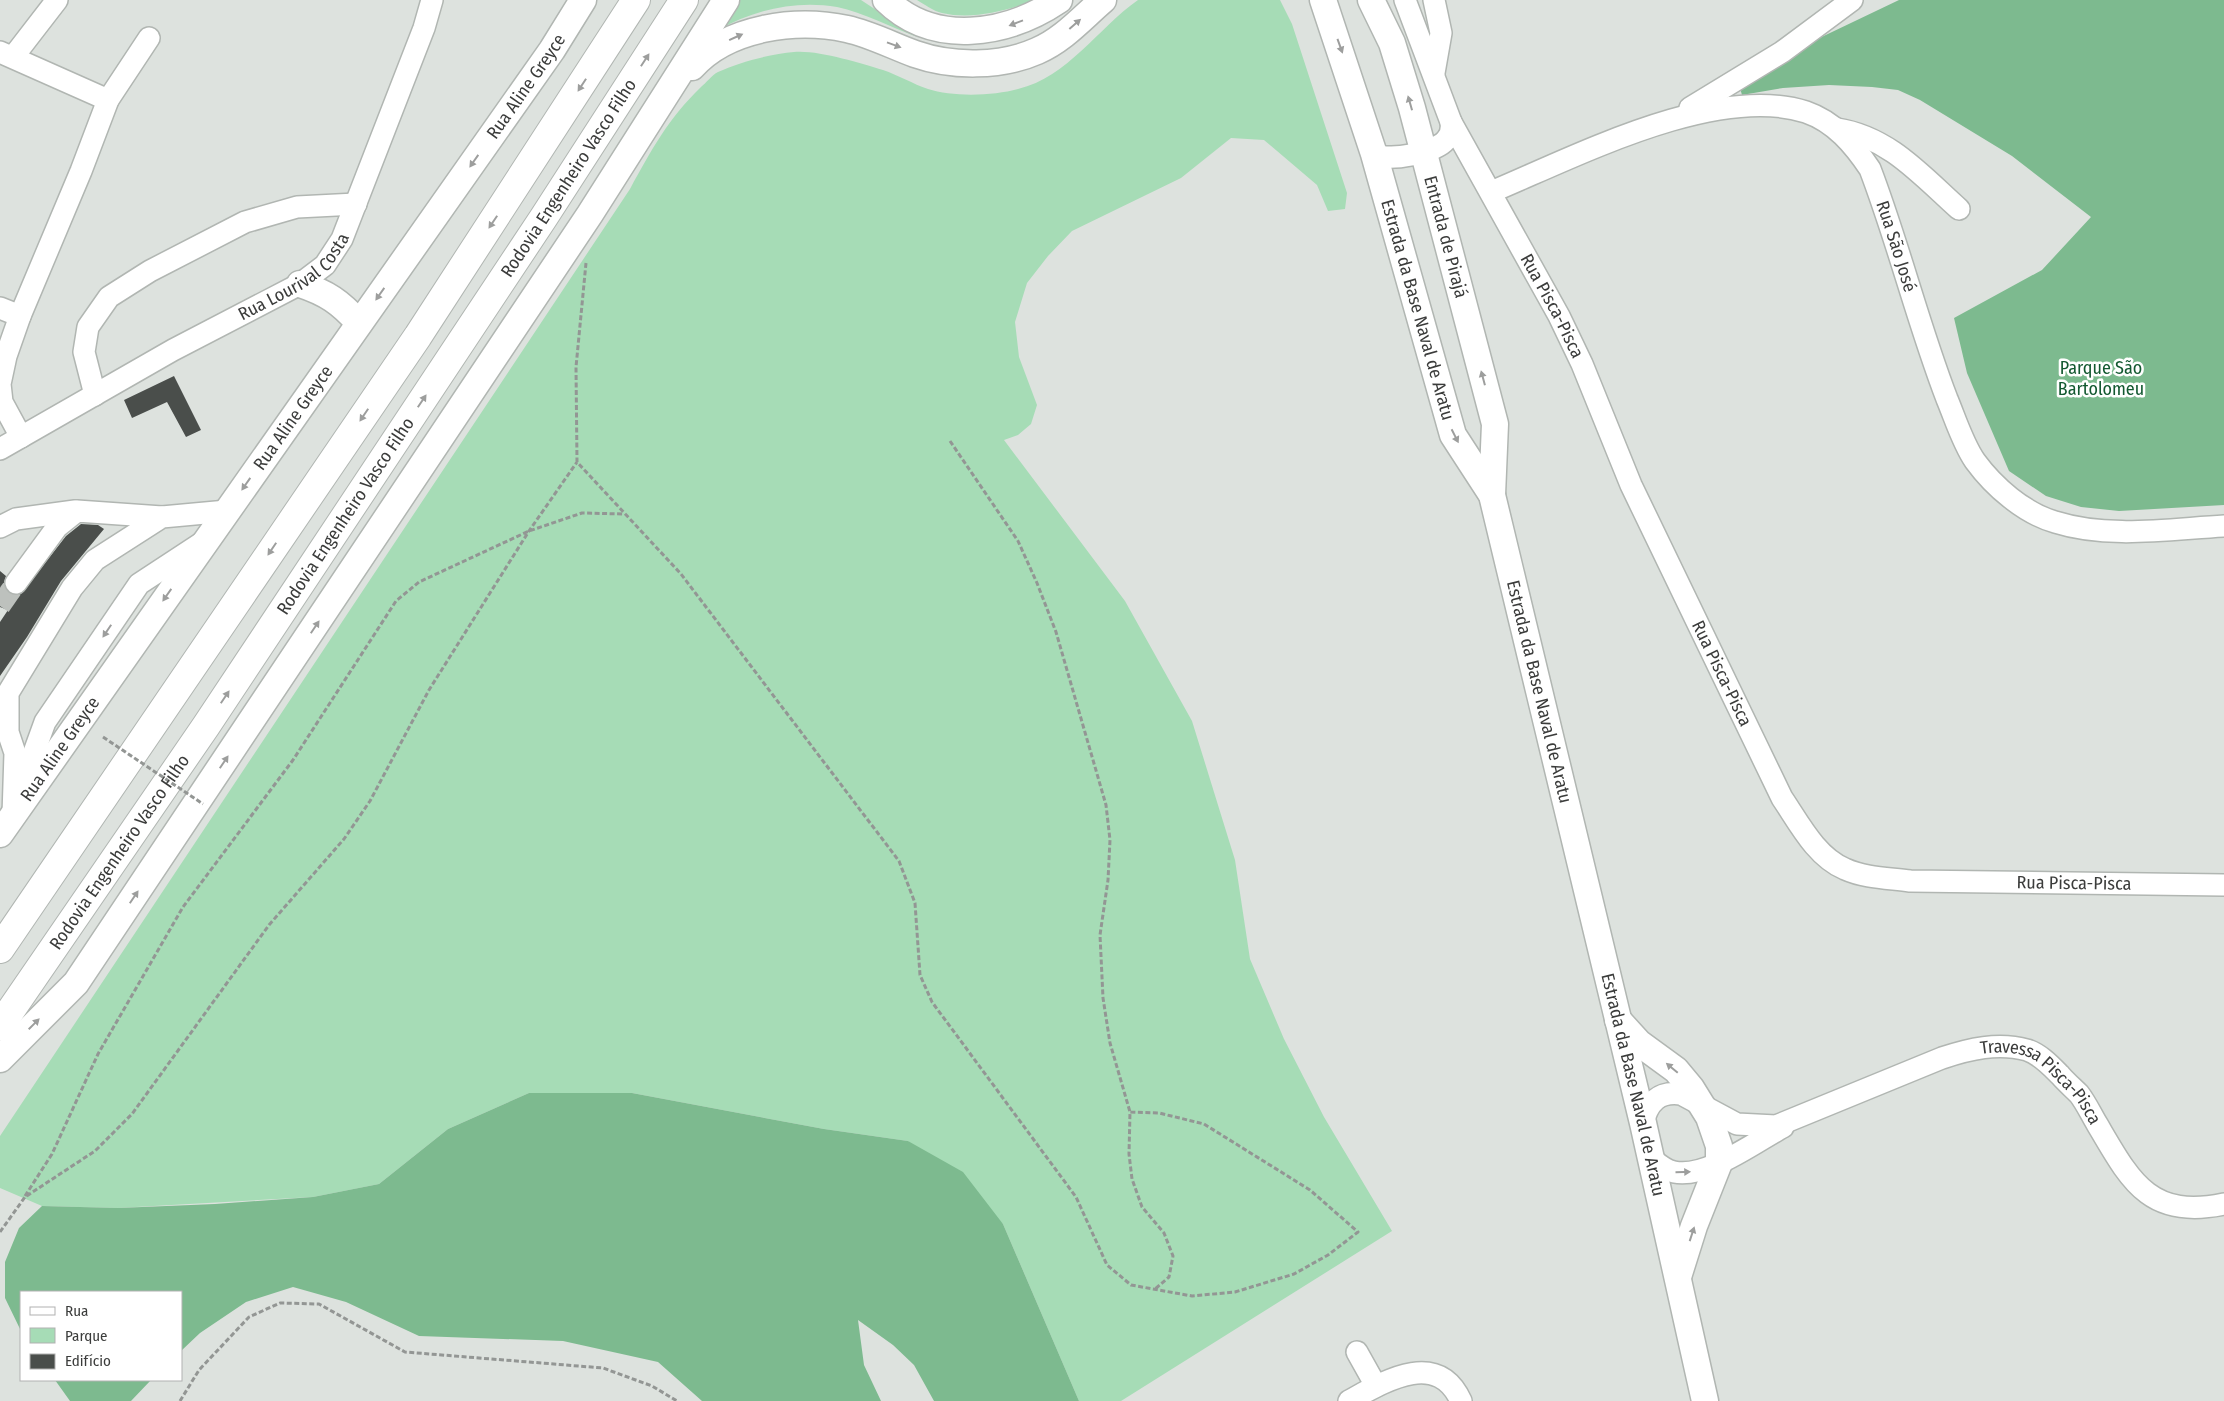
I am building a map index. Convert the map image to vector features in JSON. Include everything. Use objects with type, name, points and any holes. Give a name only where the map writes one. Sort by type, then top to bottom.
[{"type":"highway","points":[[0,949],[423,328],[636,0]]},
{"type":"highway","name":"Rodovia Engenheiro Vasco Filho","points":[[0,1026],[206,726],[544,217],[684,0]]},
{"type":"main road","points":[[552,50],[564,0]]},
{"type":"main road","name":"Rua Aline Greyce","points":[[9,817],[552,50],[583,0]]},
{"type":"main road","points":[[0,1059],[76,983],[590,214],[726,0]]},
{"type":"main road","points":[[886,0],[907,17],[924,25],[950,31],[1007,26],[1033,16],[1059,0]]},
{"type":"main road","points":[[661,102],[698,60],[720,45],[742,34],[799,26],[847,29],[931,58],[967,62],[993,62],[1037,51],[1056,41],[1103,0]]},
{"type":"main road","name":"Estrada da Base Naval de Aratu","points":[[1323,0],[1374,154],[1453,435],[1492,495],[1643,1123],[1705,1401]]},
{"type":"main road","points":[[1371,0],[1392,43],[1423,151]]},
{"type":"main road","name":"Entrada de Pirajá","points":[[1423,151],[1495,424],[1492,495]]},
{"type":"main road","points":[[300,284],[324,292],[337,301],[359,323]]},
{"type":"main road","points":[[1618,1018],[1639,1043],[1676,1070],[1703,1106],[1714,1129],[1719,1146],[1718,1163],[1694,1226],[1677,1280]]},
{"type":"street","points":[[57,0],[6,55],[108,100]]},
{"type":"street","name":"Rua Lourival Costa","points":[[0,449],[174,350],[300,284],[325,265],[342,239],[424,28],[432,0]]},
{"type":"street","points":[[1405,0],[1451,122]]},
{"type":"street","points":[[1434,0],[1441,33],[1434,76]]},
{"type":"street","points":[[1661,123],[1708,98],[1782,52],[1852,0]]},
{"type":"street","points":[[21,437],[2,402],[0,384],[6,356],[20,316],[64,215],[108,100],[149,38]]},
{"type":"street","name":"Rua São José","points":[[1491,192],[1661,123],[1706,110],[1749,105],[1780,106],[1808,113],[1837,129],[1856,148],[1870,170],[1936,371],[1974,459],[1993,483],[2022,506],[2053,522],[2086,530],[2139,531],[2224,526]]},
{"type":"street","name":"Entrada de Pirajá","points":[[1423,151],[1441,145],[1448,139],[1452,130],[1451,122]]},
{"type":"street","name":"Rua Pisca-Pisca","points":[[1451,122],[1559,316],[1582,364],[1631,485],[1782,798],[1806,835],[1824,854],[1844,869],[1868,876],[1910,881],[2224,885]]},
{"type":"street","points":[[1837,129],[1857,132],[1878,141],[1898,154],[1958,209]]},
{"type":"street","points":[[1374,154],[1389,159],[1423,151]]},
{"type":"street","points":[[96,395],[84,352],[88,327],[109,296],[150,271],[245,222],[297,207],[356,204]]},
{"type":"street","points":[[0,308],[20,316]]},
{"type":"street","points":[[0,527],[16,519],[78,511],[162,517],[227,511]]},
{"type":"street","points":[[16,583],[57,527],[78,511]]},
{"type":"street","points":[[9,817],[15,753],[4,728],[8,693],[72,588],[95,560],[162,517]]},
{"type":"street","name":"Travessa Pisca-Pisca","points":[[1643,1123],[1646,1109],[1653,1100],[1662,1095],[1681,1094],[1737,1124],[1776,1126],[1942,1058],[1970,1049],[2000,1046],[2028,1051],[2047,1062],[2080,1095],[2121,1165],[2138,1187],[2156,1200],[2182,1207],[2224,1204]]},
{"type":"street","name":"Travessa Pisca-Pisca","points":[[1651,1158],[1662,1168],[1674,1172],[1697,1171],[1718,1163],[1796,1119]]},
{"type":"street","points":[[1357,1352],[1376,1386]]},
{"type":"street","points":[[1349,1401],[1402,1374],[1423,1373],[1441,1377],[1455,1388],[1461,1401]]},
{"type":"path","points":[[25,1197],[96,1151],[132,1114],[269,926],[344,839],[370,801],[429,690],[529,531],[577,462],[576,367],[586,262]]},
{"type":"path","points":[[950,441],[1018,541],[1037,583],[1056,632],[1106,805],[1110,840],[1108,880],[1100,936],[1103,998],[1110,1043],[1130,1112],[1129,1154],[1132,1179],[1142,1207],[1164,1233],[1173,1256],[1169,1277],[1154,1290]]},
{"type":"path","points":[[577,462],[681,574],[898,861],[915,903],[920,975],[932,1002],[1076,1197],[1107,1265],[1131,1285],[1154,1290],[1192,1296],[1235,1292],[1294,1274],[1328,1255],[1358,1232],[1310,1190],[1204,1124],[1159,1113],[1130,1112]]},
{"type":"path","points":[[0,1232],[52,1154],[98,1054],[183,907],[293,760],[396,601],[419,582],[529,531],[582,513],[624,514]]},
{"type":"path","points":[[103,737],[204,804]]},
{"type":"path","points":[[180,1401],[199,1370],[249,1317],[280,1303],[319,1304],[405,1352],[603,1368],[652,1386],[676,1401]]},
{"type":"green space","points":[[738,0],[861,0],[917,37],[857,13],[837,7],[821,5],[775,8],[746,17],[718,30]]},
{"type":"green space","points":[[917,0],[1035,0],[1001,11],[977,15],[953,15],[939,12]]},
{"type":"green space","points":[[1138,0],[1280,0],[1292,24],[1347,193],[1345,209],[1328,211],[1317,185],[1264,140],[1231,138],[1181,178],[1072,231],[1048,256],[1027,283],[1015,322],[1019,357],[1037,405],[1031,424],[1018,435],[1004,440],[1125,601],[1192,721],[1235,860],[1250,959],[1284,1039],[1324,1117],[1392,1231],[1121,1401],[1079,1401],[1003,1224],[908,1141],[824,1129],[632,1093],[529,1093],[448,1129],[379,1184],[313,1197],[118,1208],[42,1206],[0,1188],[0,1136],[630,189],[661,135],[689,99],[718,72],[755,59],[794,52],[815,53],[851,61],[883,70],[938,92],[973,95],[1018,89],[1036,83],[1067,63],[1123,11]]},
{"type":"green space","name":"Parque São Bartolomeu","points":[[1899,0],[2224,0],[2224,505],[2119,511],[2081,507],[2046,496],[2009,471],[1967,373],[1954,318],[2042,270],[2091,217],[2012,156],[1920,100],[1898,90],[1829,85],[1783,88],[1742,95],[1740,88],[1809,43]]},
{"type":"green space","points":[[529,1093],[632,1093],[824,1129],[908,1141],[963,1172],[1003,1224],[1079,1401],[934,1401],[914,1365],[893,1345],[858,1320],[864,1365],[881,1401],[702,1401],[658,1362],[563,1341],[419,1336],[346,1302],[293,1287],[246,1302],[200,1333],[182,1350],[182,1291],[20,1291],[20,1329],[5,1298],[5,1262],[19,1228],[42,1206],[118,1208],[313,1197],[379,1184],[448,1129]]},
{"type":"green space","points":[[56,1381],[150,1381],[131,1401],[70,1401]]},
{"type":"building","points":[[174,376],[201,430],[186,437],[167,402],[132,418],[124,400]]},
{"type":"building","points":[[81,524],[98,525],[104,529],[61,581],[27,637],[0,676],[0,622],[8,610],[0,607],[0,571],[6,576],[4,582],[8,593],[14,595],[21,594],[66,536]]},
{"type":"tunnel","points":[[0,606],[16,583]]}]
